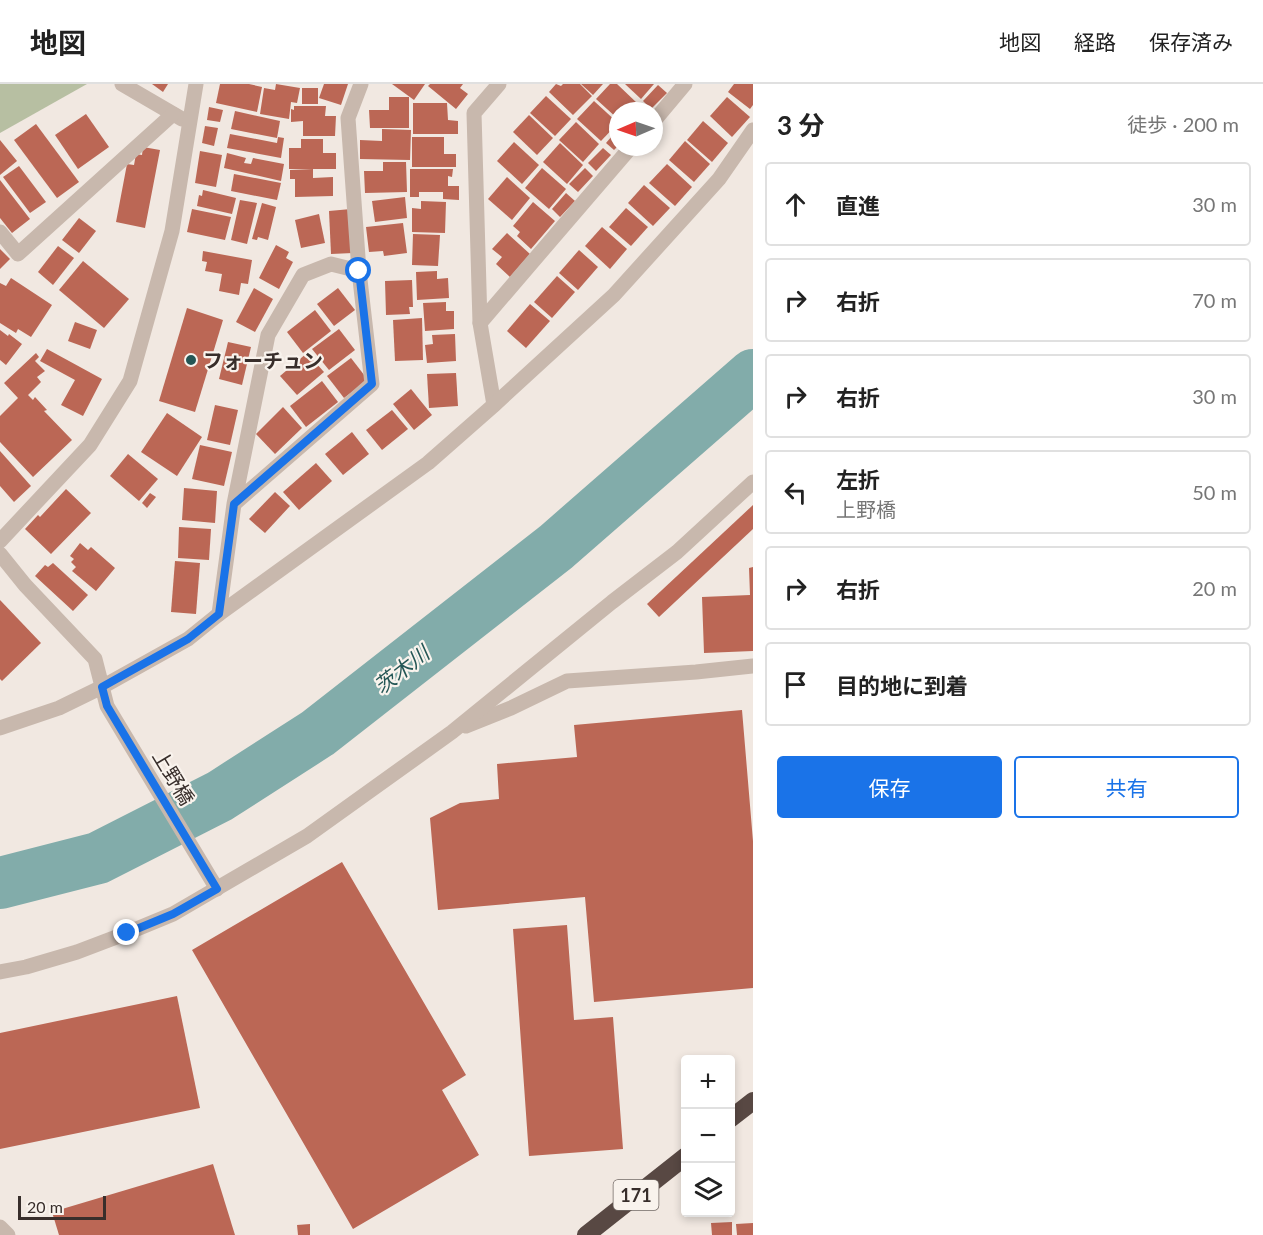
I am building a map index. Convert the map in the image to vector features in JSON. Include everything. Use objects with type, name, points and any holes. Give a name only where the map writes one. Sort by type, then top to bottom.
[{"type":"highway","points":[[735,1115],[753,1101]]},
{"type":"highway","name":"171","points":[[586,1235],[681,1159]]},
{"type":"street","points":[[122,84],[189,124]]},
{"type":"street","points":[[0,541],[90,445],[130,381],[171,231],[196,84]]},
{"type":"street","points":[[234,504],[372,384],[359,271],[348,118],[361,84]]},
{"type":"street","points":[[494,405],[480,323],[474,113],[499,84]]},
{"type":"street","points":[[663,111],[686,84]]},
{"type":"street","points":[[0,232],[18,254],[173,114]]},
{"type":"street","points":[[0,728],[59,708],[188,639],[219,614],[428,463],[614,295],[719,179],[753,130]]},
{"type":"street","points":[[480,323],[624,156]]},
{"type":"street","points":[[219,614],[234,504],[268,335],[303,275],[331,264],[359,271]]},
{"type":"street","points":[[0,972],[77,952],[173,914],[307,836],[452,732],[677,552],[753,482]]},
{"type":"street","name":"上野橋","points":[[0,554],[95,659],[107,706],[217,889]]},
{"type":"street","points":[[452,732],[511,708],[567,681],[753,666]]},
{"type":"street","points":[[0,1227],[8,1235]]},
{"type":"green space","points":[[0,84],[87,84],[0,133]]},
{"type":"building","points":[[152,84],[168,84],[163,92]]},
{"type":"building","points":[[220,84],[249,84],[262,87],[257,112],[216,103]]},
{"type":"building","points":[[276,84],[300,88],[297,103],[291,102],[289,119],[260,114],[264,88],[275,90]]},
{"type":"building","points":[[324,84],[348,84],[341,105],[319,98]]},
{"type":"building","points":[[392,84],[425,84],[414,100]]},
{"type":"building","points":[[430,84],[463,84],[460,88],[468,94],[456,109],[428,86]]},
{"type":"building","points":[[556,84],[561,86],[580,84],[592,96],[573,115],[549,92]]},
{"type":"building","points":[[581,84],[603,84],[593,95]]},
{"type":"building","points":[[610,84],[617,84],[636,102],[609,102],[609,111],[596,99]]},
{"type":"building","points":[[625,84],[654,84],[641,99]]},
{"type":"building","points":[[734,84],[753,84],[753,105],[750,109],[728,92]]},
{"type":"building","points":[[658,85],[667,93],[658,102],[643,101]]},
{"type":"building","points":[[302,88],[318,88],[318,104],[302,104]]},
{"type":"building","points":[[546,96],[571,119],[555,136],[530,113]]},
{"type":"building","points":[[389,97],[409,97],[409,128],[370,128],[369,110],[389,110]]},
{"type":"building","points":[[727,97],[750,117],[732,137],[710,116]]},
{"type":"building","points":[[594,101],[609,115],[609,133],[601,141],[577,119]]},
{"type":"building","points":[[413,103],[447,103],[448,120],[458,121],[458,134],[413,134]]},
{"type":"building","points":[[294,106],[326,106],[325,116],[336,116],[335,136],[303,136],[303,121],[291,122],[291,109],[294,110]]},
{"type":"building","points":[[209,107],[223,110],[220,122],[207,120]]},
{"type":"building","points":[[235,111],[280,121],[277,138],[231,129]]},
{"type":"building","points":[[86,114],[109,147],[78,169],[55,135]]},
{"type":"building","points":[[529,115],[553,138],[537,155],[513,132]]},
{"type":"building","points":[[703,121],[728,143],[712,162],[687,140]]},
{"type":"building","points":[[576,122],[599,144],[583,162],[559,140]]},
{"type":"building","points":[[36,124],[79,182],[57,198],[14,140]]},
{"type":"building","points":[[205,126],[218,128],[214,146],[202,143]]},
{"type":"building","points":[[382,129],[411,130],[410,160],[360,159],[360,140],[382,141]]},
{"type":"building","points":[[230,134],[277,143],[278,137],[284,138],[281,158],[227,148]]},
{"type":"building","points":[[412,137],[444,137],[444,154],[456,154],[456,167],[412,167]]},
{"type":"building","points":[[301,139],[323,139],[323,153],[336,153],[336,169],[289,169],[289,148],[301,148]]},
{"type":"building","points":[[0,140],[17,161],[0,175]]},
{"type":"building","points":[[685,141],[710,164],[694,182],[669,160]]},
{"type":"building","points":[[514,142],[539,165],[522,184],[497,161]]},
{"type":"building","points":[[560,143],[583,165],[567,184],[543,162]]},
{"type":"building","points":[[143,147],[160,150],[145,228],[116,222],[127,164],[134,165],[136,154],[142,155]]},
{"type":"building","points":[[603,148],[609,153],[610,156],[596,171],[588,163]]},
{"type":"building","points":[[200,151],[222,155],[216,187],[195,183]]},
{"type":"building","points":[[227,153],[246,158],[244,163],[251,164],[253,158],[284,164],[281,181],[224,168]]},
{"type":"building","points":[[383,162],[406,162],[407,192],[365,193],[364,171],[383,171]]},
{"type":"building","points":[[667,164],[692,187],[675,206],[649,183]]},
{"type":"building","points":[[19,166],[46,202],[30,213],[3,177]]},
{"type":"building","points":[[542,168],[566,189],[549,209],[525,188]]},
{"type":"building","points":[[585,168],[593,176],[578,192],[569,184]]},
{"type":"building","points":[[313,169],[313,178],[333,177],[333,196],[295,197],[295,179],[290,179],[290,170]]},
{"type":"building","points":[[410,169],[453,169],[452,177],[448,176],[448,186],[459,186],[459,200],[443,199],[443,192],[419,192],[419,197],[410,197]]},
{"type":"building","points":[[234,174],[281,183],[277,200],[231,191]]},
{"type":"building","points":[[507,177],[530,198],[512,220],[488,199]]},
{"type":"building","points":[[0,180],[30,219],[12,233],[0,218]]},
{"type":"building","points":[[644,185],[670,208],[653,226],[628,203]]},
{"type":"building","points":[[203,190],[236,198],[232,214],[197,206],[199,195],[202,196]]},
{"type":"building","points":[[566,193],[575,201],[560,217],[552,209]]},
{"type":"building","points":[[405,197],[407,218],[375,222],[372,201]]},
{"type":"building","points":[[240,200],[257,203],[247,244],[231,240]]},
{"type":"building","points":[[421,201],[446,202],[445,233],[412,232],[412,208],[421,209]]},
{"type":"building","points":[[533,202],[555,221],[531,249],[517,236],[520,232],[513,226]]},
{"type":"building","points":[[262,203],[276,207],[268,240],[258,237],[257,240],[252,239]]},
{"type":"building","points":[[626,208],[648,227],[631,246],[609,227]]},
{"type":"building","points":[[192,209],[231,217],[225,240],[187,232]]},
{"type":"building","points":[[351,209],[353,253],[331,254],[329,211]]},
{"type":"building","points":[[319,214],[325,243],[301,248],[295,220]]},
{"type":"building","points":[[79,218],[96,231],[79,253],[62,240]]},
{"type":"building","points":[[403,223],[407,253],[384,256],[383,251],[369,252],[366,227]]},
{"type":"building","points":[[602,227],[627,249],[610,269],[585,246]]},
{"type":"building","points":[[507,233],[530,254],[510,277],[496,264],[502,257],[492,249]]},
{"type":"building","points":[[413,234],[440,235],[438,266],[412,265]]},
{"type":"building","points":[[276,245],[289,252],[286,258],[293,262],[279,289],[259,278]]},
{"type":"building","points":[[58,246],[74,258],[53,285],[38,272]]},
{"type":"building","points":[[0,249],[10,259],[0,269]]},
{"type":"building","points":[[579,250],[598,267],[578,290],[559,273]]},
{"type":"building","points":[[203,251],[252,260],[248,284],[241,283],[239,295],[219,291],[222,274],[205,271],[207,262],[202,261]]},
{"type":"building","points":[[83,261],[129,299],[104,328],[59,290]]},
{"type":"building","points":[[437,271],[437,279],[448,278],[449,298],[417,300],[416,272]]},
{"type":"building","points":[[557,276],[575,292],[552,318],[534,302]]},
{"type":"building","points":[[11,278],[52,305],[31,337],[18,329],[16,333],[0,323],[0,283],[6,286]]},
{"type":"building","points":[[412,280],[413,307],[409,307],[410,314],[386,315],[385,281]]},
{"type":"building","points":[[254,288],[273,299],[255,332],[236,322]]},
{"type":"building","points":[[338,288],[355,310],[334,326],[317,304]]},
{"type":"building","points":[[446,302],[446,311],[454,311],[454,329],[425,331],[423,303]]},
{"type":"building","points":[[530,304],[550,321],[526,348],[507,331]]},
{"type":"building","name":"フォーチュン","points":[[187,308],[223,320],[195,412],[159,401]]},
{"type":"building","points":[[315,310],[331,331],[303,353],[287,332]]},
{"type":"building","points":[[422,318],[423,360],[395,361],[393,320]]},
{"type":"building","points":[[75,322],[97,330],[90,349],[68,341]]},
{"type":"building","points":[[339,329],[355,350],[329,370],[312,349]]},
{"type":"building","points":[[0,330],[22,344],[6,365],[0,360]]},
{"type":"building","points":[[455,334],[456,361],[427,363],[425,345],[433,344],[432,335]]},
{"type":"building","points":[[228,342],[251,347],[242,385],[219,379]]},
{"type":"building","points":[[47,349],[102,379],[83,416],[61,405],[75,380],[40,361]]},
{"type":"building","points":[[36,353],[39,357],[35,361],[45,371],[37,377],[41,382],[28,395],[33,400],[35,397],[47,410],[44,411],[72,440],[33,477],[0,442],[0,416],[18,398],[4,383]]},
{"type":"building","points":[[307,353],[324,372],[297,395],[280,376]]},
{"type":"building","points":[[351,358],[368,380],[344,398],[327,376]]},
{"type":"building","points":[[456,373],[458,406],[429,408],[427,374]]},
{"type":"building","points":[[322,381],[338,402],[306,427],[290,406]]},
{"type":"building","points":[[411,389],[432,415],[414,430],[393,404]]},
{"type":"building","points":[[215,405],[238,410],[230,445],[207,440]]},
{"type":"building","points":[[283,407],[302,428],[275,454],[256,434]]},
{"type":"building","points":[[392,410],[408,429],[382,450],[366,430]]},
{"type":"building","points":[[167,413],[202,437],[177,476],[141,452]]},
{"type":"building","points":[[352,432],[369,454],[343,475],[325,454]]},
{"type":"building","points":[[200,445],[232,452],[224,486],[192,479]]},
{"type":"building","points":[[0,451],[31,486],[14,502],[0,486]]},
{"type":"building","points":[[128,454],[158,479],[139,501],[110,476]]},
{"type":"building","points":[[316,463],[332,481],[299,510],[283,492]]},
{"type":"building","points":[[184,488],[217,491],[215,523],[182,520]]},
{"type":"building","points":[[66,489],[91,513],[51,554],[25,529],[38,515],[40,517]]},
{"type":"building","points":[[275,492],[290,506],[265,533],[249,519]]},
{"type":"building","points":[[150,493],[156,497],[147,508],[142,503]]},
{"type":"building","points":[[753,505],[753,529],[659,617],[647,604]]},
{"type":"building","points":[[179,527],[211,529],[209,560],[178,558]]},
{"type":"building","points":[[80,543],[88,550],[91,547],[115,568],[96,591],[72,571],[76,567],[71,562],[74,559],[70,556]]},
{"type":"building","points":[[175,561],[200,563],[196,614],[171,612]]},
{"type":"building","points":[[53,563],[88,595],[73,611],[35,576],[45,565],[48,567]]},
{"type":"building","points":[[753,567],[753,651],[704,653],[702,597],[750,595],[749,568]]},
{"type":"building","points":[[0,600],[41,643],[2,681],[0,679]]},
{"type":"building","points":[[742,710],[753,841],[753,988],[594,1002],[585,897],[438,910],[430,818],[460,803],[499,799],[497,764],[577,757],[574,725]]},
{"type":"building","points":[[342,862],[466,1075],[442,1090],[479,1155],[353,1229],[192,950]]},
{"type":"building","points":[[567,925],[574,1020],[613,1017],[623,1149],[529,1156],[513,929]]},
{"type":"building","points":[[177,996],[200,1108],[0,1149],[0,1033]]},
{"type":"building","points":[[213,1164],[235,1235],[59,1235],[52,1212]]},
{"type":"building","points":[[732,1222],[732,1235],[712,1235],[711,1223]]},
{"type":"building","points":[[753,1223],[753,1235],[737,1235],[736,1224]]},
{"type":"building","points":[[310,1224],[310,1235],[298,1235],[297,1225]]},
{"type":"waterway","name":"茨木川","points":[[0,883],[98,858],[220,796],[318,733],[556,547],[753,375]]},
{"type":"place","name":"フォーチュン","points":[[191,360]]},
{"type":"route","points":[[127,933],[173,914],[217,889],[107,706],[102,687],[188,639],[219,614],[234,504],[372,384],[359,271]]}]
